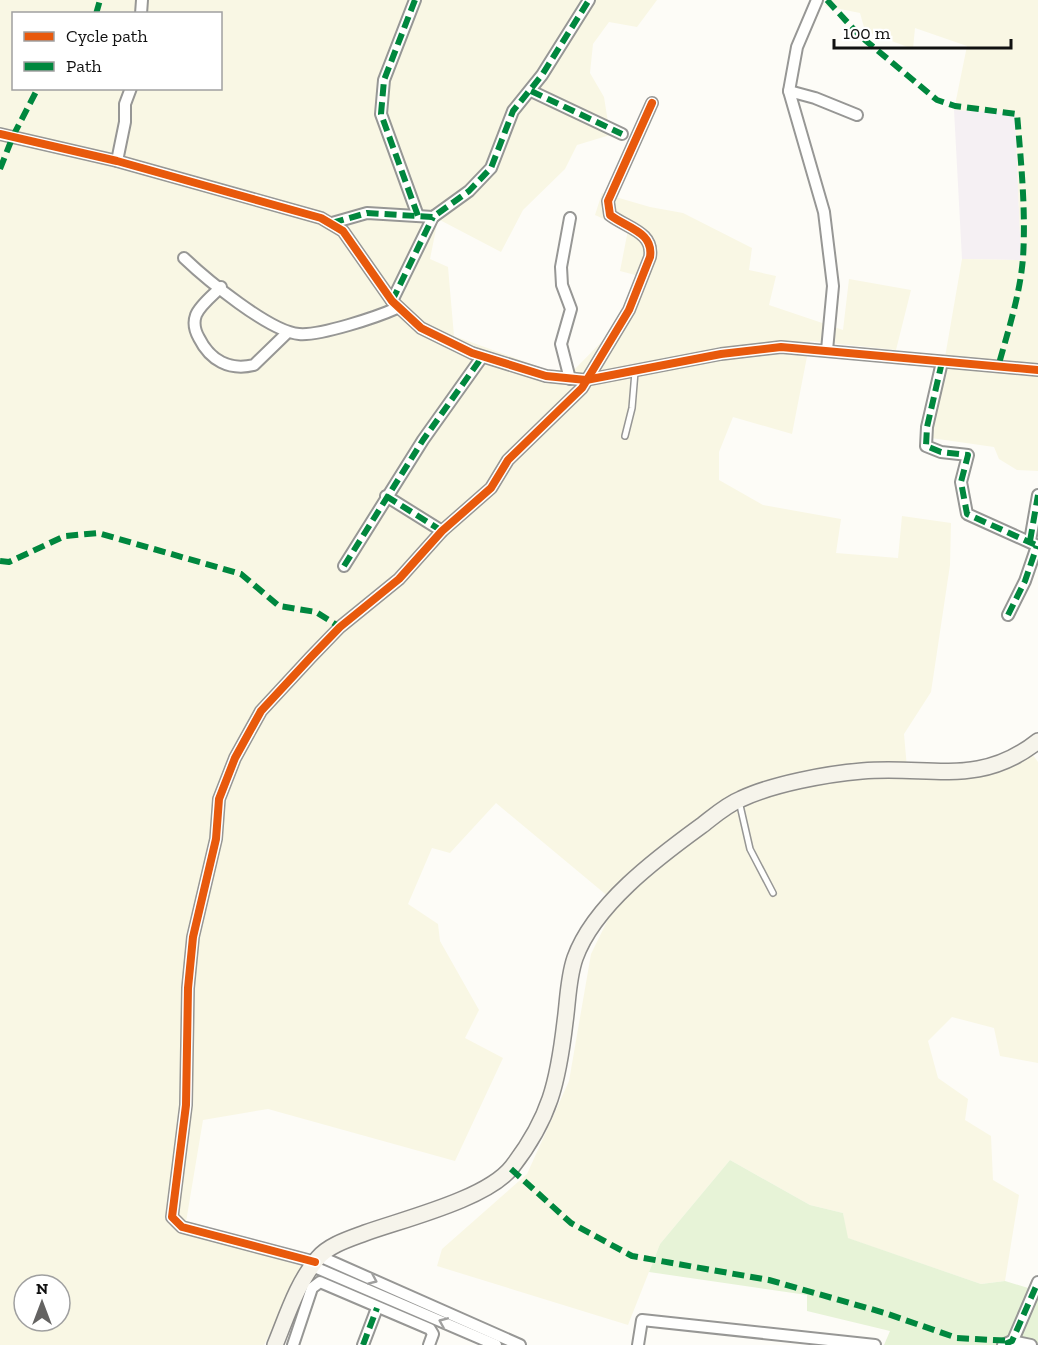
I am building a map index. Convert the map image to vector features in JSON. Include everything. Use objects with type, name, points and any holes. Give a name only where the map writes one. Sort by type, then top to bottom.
[{"type":"street","points":[[415,0],[384,80],[381,114],[418,216]]},
{"type":"street","points":[[184,258],[265,322],[288,332],[305,334],[367,319],[394,304],[433,217],[469,191],[491,168],[508,122],[531,91],[589,0]]},
{"type":"street","points":[[817,0],[797,47],[789,91],[824,212],[833,286],[827,350]]},
{"type":"street","points":[[117,160],[125,122],[125,104],[130,90]]},
{"type":"street","points":[[531,91],[622,134]]},
{"type":"street","points":[[789,91],[815,98],[857,115]]},
{"type":"street","points":[[520,1345],[315,1262],[182,1227],[172,1217],[186,1105],[188,988],[193,937],[216,839],[223,786],[261,711],[340,627],[399,579],[442,531],[491,488],[508,460],[582,388],[629,310],[651,249],[647,239],[610,215],[609,201],[652,103]]},
{"type":"street","points":[[0,134],[117,160],[332,224],[343,231],[394,304],[435,336],[482,357],[546,376],[586,380],[751,349],[781,347],[1038,370]]},
{"type":"street","points":[[332,224],[367,213],[433,217]]},
{"type":"street","points":[[570,218],[561,257],[561,277],[571,309],[561,344],[570,379]]},
{"type":"street","points":[[221,287],[196,313],[194,322],[196,333],[205,350],[218,361],[231,366],[254,365],[288,332]]},
{"type":"street","points":[[345,566],[386,496],[482,357]]},
{"type":"street","points":[[942,362],[927,427],[926,446],[941,452],[968,454],[961,482],[967,514],[1035,544]]},
{"type":"street","points":[[1008,615],[1026,581],[1035,544],[1038,495]]},
{"type":"street","points":[[386,496],[442,531]]},
{"type":"street","points":[[275,1345],[297,1292],[315,1262],[330,1248],[356,1236],[467,1197],[492,1184],[511,1169],[549,1109],[559,1073],[575,957],[590,931],[629,883],[656,859],[739,799],[807,780],[861,771],[962,772],[985,770],[1025,751],[1038,741]]},
{"type":"street","points":[[315,1262],[496,1345]]},
{"type":"street","points":[[293,1345],[315,1283],[320,1282],[376,1308],[430,1329],[433,1334],[429,1345]]},
{"type":"street","points":[[1031,1345],[1009,1344],[1038,1282]]},
{"type":"street","points":[[363,1345],[376,1308]]},
{"type":"street","points":[[638,1345],[642,1320],[875,1345]]},
{"type":"lane","points":[[625,436],[632,408],[635,372]]},
{"type":"lane","points":[[739,799],[750,849],[773,893]]},
{"type":"shaded area","points":[[0,0],[657,0],[637,27],[609,22],[593,44],[590,73],[604,97],[610,135],[577,145],[565,169],[523,210],[501,252],[438,219],[430,259],[448,267],[454,336],[567,377],[624,319],[639,276],[620,271],[628,230],[595,215],[602,193],[650,207],[683,213],[752,248],[749,270],[776,276],[769,305],[843,330],[849,279],[911,290],[896,350],[810,341],[792,434],[733,417],[719,452],[719,480],[763,505],[841,519],[836,553],[898,558],[902,516],[951,523],[950,565],[931,692],[904,734],[908,779],[977,777],[1000,771],[1030,751],[1038,762],[1038,1063],[1000,1056],[994,1028],[952,1017],[928,1041],[938,1078],[968,1099],[965,1120],[991,1136],[993,1180],[1019,1195],[1005,1281],[981,1284],[847,1238],[843,1213],[810,1205],[730,1160],[660,1244],[628,1325],[437,1266],[442,1249],[527,1174],[569,1081],[591,954],[616,903],[496,803],[450,853],[432,848],[408,904],[438,924],[440,941],[479,1010],[465,1038],[503,1058],[455,1161],[268,1109],[203,1120],[185,1228],[304,1267],[264,1345],[0,1345]]},
{"type":"shaded area","points":[[827,0],[1038,0],[1038,471],[1017,470],[999,459],[994,447],[931,438],[962,259],[1021,260],[1015,113],[954,110],[967,46],[915,28],[913,49],[865,31],[860,13],[825,6]]},
{"type":"shaded area","points":[[954,110],[1015,112],[1021,260],[962,259]]},
{"type":"green space","points":[[730,1160],[810,1205],[843,1213],[848,1238],[981,1284],[1005,1281],[1038,1291],[1038,1343],[1024,1338],[1012,1345],[884,1345],[890,1331],[807,1311],[807,1295],[649,1272],[660,1244]]},
{"type":"marked path","points":[[97,12],[100,0]]},
{"type":"marked path","points":[[415,0],[384,80],[381,114],[418,216]]},
{"type":"marked path","points":[[332,223],[367,213],[433,217],[469,191],[491,168],[513,111],[542,75],[589,0]]},
{"type":"marked path","points":[[827,0],[859,35],[937,100],[955,106],[1017,114],[1023,204],[1023,258],[1010,326],[998,367]]},
{"type":"marked path","points":[[0,169],[13,136],[37,90]]},
{"type":"marked path","points":[[531,91],[622,134]]},
{"type":"marked path","points":[[392,301],[433,217]]},
{"type":"marked path","points":[[344,566],[423,440],[482,357]]},
{"type":"marked path","points":[[942,362],[927,427],[926,446],[941,452],[968,455],[961,482],[967,514],[1038,546]]},
{"type":"marked path","points":[[1030,541],[1038,495]]},
{"type":"marked path","points":[[386,496],[442,531]]},
{"type":"marked path","points":[[0,561],[9,562],[65,536],[98,533],[241,574],[279,606],[316,612],[340,627]]},
{"type":"marked path","points":[[1008,615],[1025,581],[1037,546]]},
{"type":"marked path","points":[[511,1169],[571,1223],[632,1256],[769,1280],[885,1313],[957,1338],[1012,1341]]},
{"type":"marked path","points":[[1005,1344],[1012,1341],[1038,1282]]},
{"type":"marked path","points":[[363,1345],[377,1308]]},
{"type":"cycle path","points":[[315,1262],[182,1227],[172,1217],[186,1105],[188,988],[193,937],[216,839],[219,799],[235,758],[261,711],[340,627],[399,579],[442,531],[491,488],[508,460],[582,388],[629,310],[650,257],[650,249],[644,236],[610,215],[608,201],[652,103]]},
{"type":"cycle path","points":[[0,134],[117,161],[321,218],[343,231],[392,301],[421,328],[472,353],[546,376],[586,380],[721,354],[781,347],[1038,370]]}]
